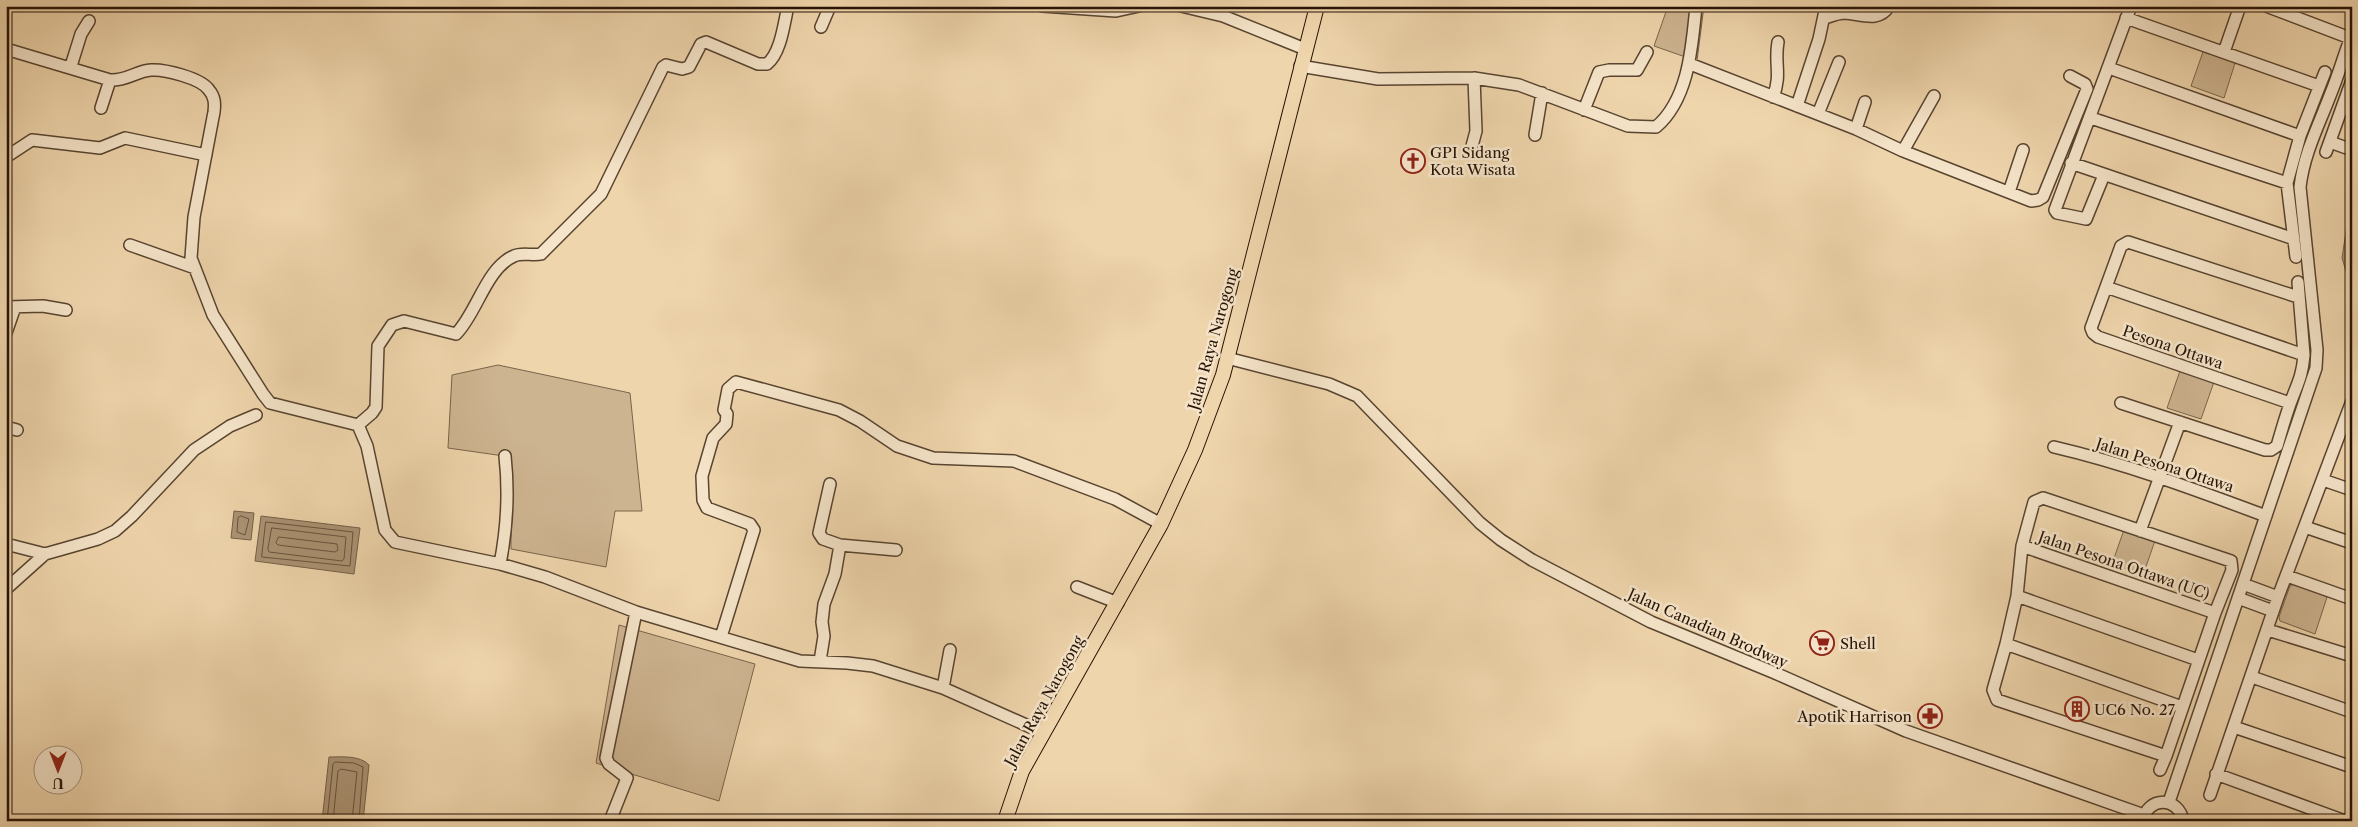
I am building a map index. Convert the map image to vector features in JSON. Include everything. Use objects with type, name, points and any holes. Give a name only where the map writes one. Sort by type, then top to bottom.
[{"type":"main road","name":"Jalan Raya Narogong","points":[[1005,821],[1022,771],[1161,524],[1195,450],[1227,358],[1300,66],[1317,6]]},
{"type":"street","points":[[358,424],[372,413],[376,407],[378,346],[392,324],[404,321],[456,334],[490,279],[501,266],[513,256],[519,254],[541,254],[601,194],[663,67],[666,65],[682,69],[689,67],[701,44],[706,42],[758,64],[767,64],[772,60],[776,49],[788,6]]},
{"type":"street","points":[[821,27],[830,6]]},
{"type":"street","points":[[1042,6],[1116,11],[1139,6]]},
{"type":"street","points":[[1181,6],[1223,16],[1305,49]]},
{"type":"street","points":[[1300,66],[1378,79],[1474,78],[1520,85],[1628,126],[1656,127],[1666,118],[1672,107],[1690,64],[1696,6]]},
{"type":"street","points":[[1796,106],[1825,12],[1876,17],[1884,14],[1889,6]]},
{"type":"street","points":[[2104,175],[2086,219],[2058,213],[2054,206],[2091,118],[2131,6]]},
{"type":"street","points":[[2224,52],[2240,6]]},
{"type":"street","points":[[2169,802],[2316,368],[2317,350],[2301,202],[2302,166],[2351,37],[2266,6]]},
{"type":"street","points":[[2126,18],[2319,86]]},
{"type":"street","points":[[71,66],[81,34],[89,21]]},
{"type":"street","points":[[1773,97],[1779,74],[1776,52],[1778,42]]},
{"type":"street","points":[[6,49],[71,66],[110,80],[123,80],[143,71],[156,70],[192,78],[205,85],[212,94],[214,103],[194,217],[190,254],[213,315],[270,403],[358,424]]},
{"type":"street","points":[[1584,110],[1599,72],[1637,70],[1647,52]]},
{"type":"street","points":[[1818,114],[1839,62]]},
{"type":"street","points":[[1690,64],[1856,129],[1903,151],[2025,200],[2038,200],[2043,197],[2087,89],[2085,84],[2070,76]]},
{"type":"street","points":[[2109,68],[2300,136]]},
{"type":"street","points":[[2296,257],[2287,183],[2300,136],[2325,72]]},
{"type":"street","points":[[1472,146],[1476,131],[1474,78]]},
{"type":"street","points":[[101,108],[110,80]]},
{"type":"street","points":[[2352,80],[2349,97],[2328,147],[2352,150]]},
{"type":"street","points":[[1535,135],[1542,93]]},
{"type":"street","points":[[1903,151],[1934,96]]},
{"type":"street","points":[[1856,129],[1865,102]]},
{"type":"street","points":[[2091,118],[2287,183]]},
{"type":"street","points":[[6,157],[32,140],[100,148],[125,138],[206,155]]},
{"type":"street","points":[[2009,192],[2023,150]]},
{"type":"street","points":[[2071,163],[2294,239]]},
{"type":"street","name":"Pesona Ottawa","points":[[2290,403],[2098,337],[2093,333],[2092,325],[2121,246],[2124,243],[2133,242],[2298,297]]},
{"type":"street","points":[[130,245],[195,268]]},
{"type":"street","points":[[2121,403],[2264,450],[2271,450],[2277,446],[2290,403],[2300,384],[2304,355],[2298,282]]},
{"type":"street","points":[[2106,287],[2304,355]]},
{"type":"street","points":[[6,333],[11,307],[43,306],[66,310]]},
{"type":"street","name":"Jalan Canadian Brodway","points":[[1227,358],[1329,384],[1357,396],[1480,523],[1501,540],[1540,564],[1651,622],[1775,673],[1906,731],[2143,818]]},
{"type":"street","points":[[721,637],[754,530],[750,524],[707,508],[703,500],[702,476],[713,438],[726,424],[727,414],[724,410],[728,389],[736,382],[744,382],[765,390],[839,410],[860,421],[897,446],[933,458],[1014,461],[1115,499],[1161,524]]},
{"type":"street","points":[[2210,795],[2278,597],[2323,480],[2347,430],[2352,401]]},
{"type":"street","points":[[6,589],[45,554],[98,540],[115,531],[132,516],[194,450],[230,426],[256,415]]},
{"type":"street","points":[[2140,531],[2158,476],[2180,422]]},
{"type":"street","points":[[358,424],[368,446],[385,530],[395,542],[500,564],[592,593],[636,612],[800,661],[874,666],[943,688],[1044,733]]},
{"type":"street","name":"Jalan Pesona Ottawa","points":[[2054,447],[2108,460],[2158,476],[2266,516]]},
{"type":"street","points":[[500,564],[506,524],[507,477],[505,456]]},
{"type":"street","points":[[2323,480],[2352,490]]},
{"type":"street","points":[[830,484],[819,533],[823,540],[840,545],[896,550]]},
{"type":"street","name":"Jalan Pesona Ottawa (UC)","points":[[2022,546],[2215,613],[2232,570],[2231,561],[2043,498],[2038,498],[2034,502],[2022,546],[2017,596],[1993,690],[1997,700],[2166,756]]},
{"type":"street","points":[[2305,527],[2352,543]]},
{"type":"street","points":[[6,544],[45,554]]},
{"type":"street","points":[[820,661],[824,636],[822,622],[824,604],[835,574],[840,545]]},
{"type":"street","points":[[2287,576],[2352,599]]},
{"type":"street","points":[[2243,584],[2278,597]]},
{"type":"street","points":[[1077,587],[1118,603]]},
{"type":"street","points":[[2017,596],[2198,660]]},
{"type":"street","points":[[2238,598],[2273,611]]},
{"type":"street","points":[[610,821],[627,781],[625,775],[609,764],[606,758],[636,612]]},
{"type":"street","points":[[2160,770],[2215,613]]},
{"type":"street","points":[[2268,630],[2352,656]]},
{"type":"street","points":[[2006,644],[2182,707]]},
{"type":"street","points":[[943,688],[950,650]]},
{"type":"street","points":[[2252,677],[2352,712]]},
{"type":"street","points":[[2234,727],[2352,767]]},
{"type":"street","points":[[2216,774],[2345,821]]},
{"type":"street","points":[[2143,818],[2151,805],[2157,802],[2169,802],[2179,810],[2183,821]]},
{"type":"shaded area","points":[[1668,6],[1704,6],[1697,61],[1654,46]]},
{"type":"shaded area","points":[[2204,49],[2236,60],[2224,98],[2191,86]]},
{"type":"shaded area","points":[[498,365],[630,393],[642,511],[615,511],[606,567],[511,549],[511,457],[448,448],[452,375]]},
{"type":"shaded area","points":[[2181,368],[2215,379],[2201,419],[2167,408]]},
{"type":"shaded area","points":[[2126,524],[2157,535],[2143,575],[2112,564]]},
{"type":"shaded area","points":[[2296,583],[2328,594],[2315,634],[2280,621],[2279,617],[2290,586]]},
{"type":"shaded area","points":[[619,625],[755,664],[719,801],[596,763]]},
{"type":"water","points":[[2352,204],[2352,291],[2342,258],[2350,205]]},
{"type":"water","points":[[234,511],[254,513],[251,540],[231,538]]},
{"type":"water","points":[[261,516],[360,528],[354,574],[255,561]]},
{"type":"water","points":[[329,757],[356,758],[369,765],[363,821],[322,821]]},
{"type":"place","name":"GPI Sidang Kota Wisata","points":[[1413,161]]},
{"type":"place","name":"Shell","points":[[1822,643]]},
{"type":"place","name":"UC6 No. 27","points":[[2077,709]]},
{"type":"place","name":"Apotik Harrison","points":[[1930,716]]}]
